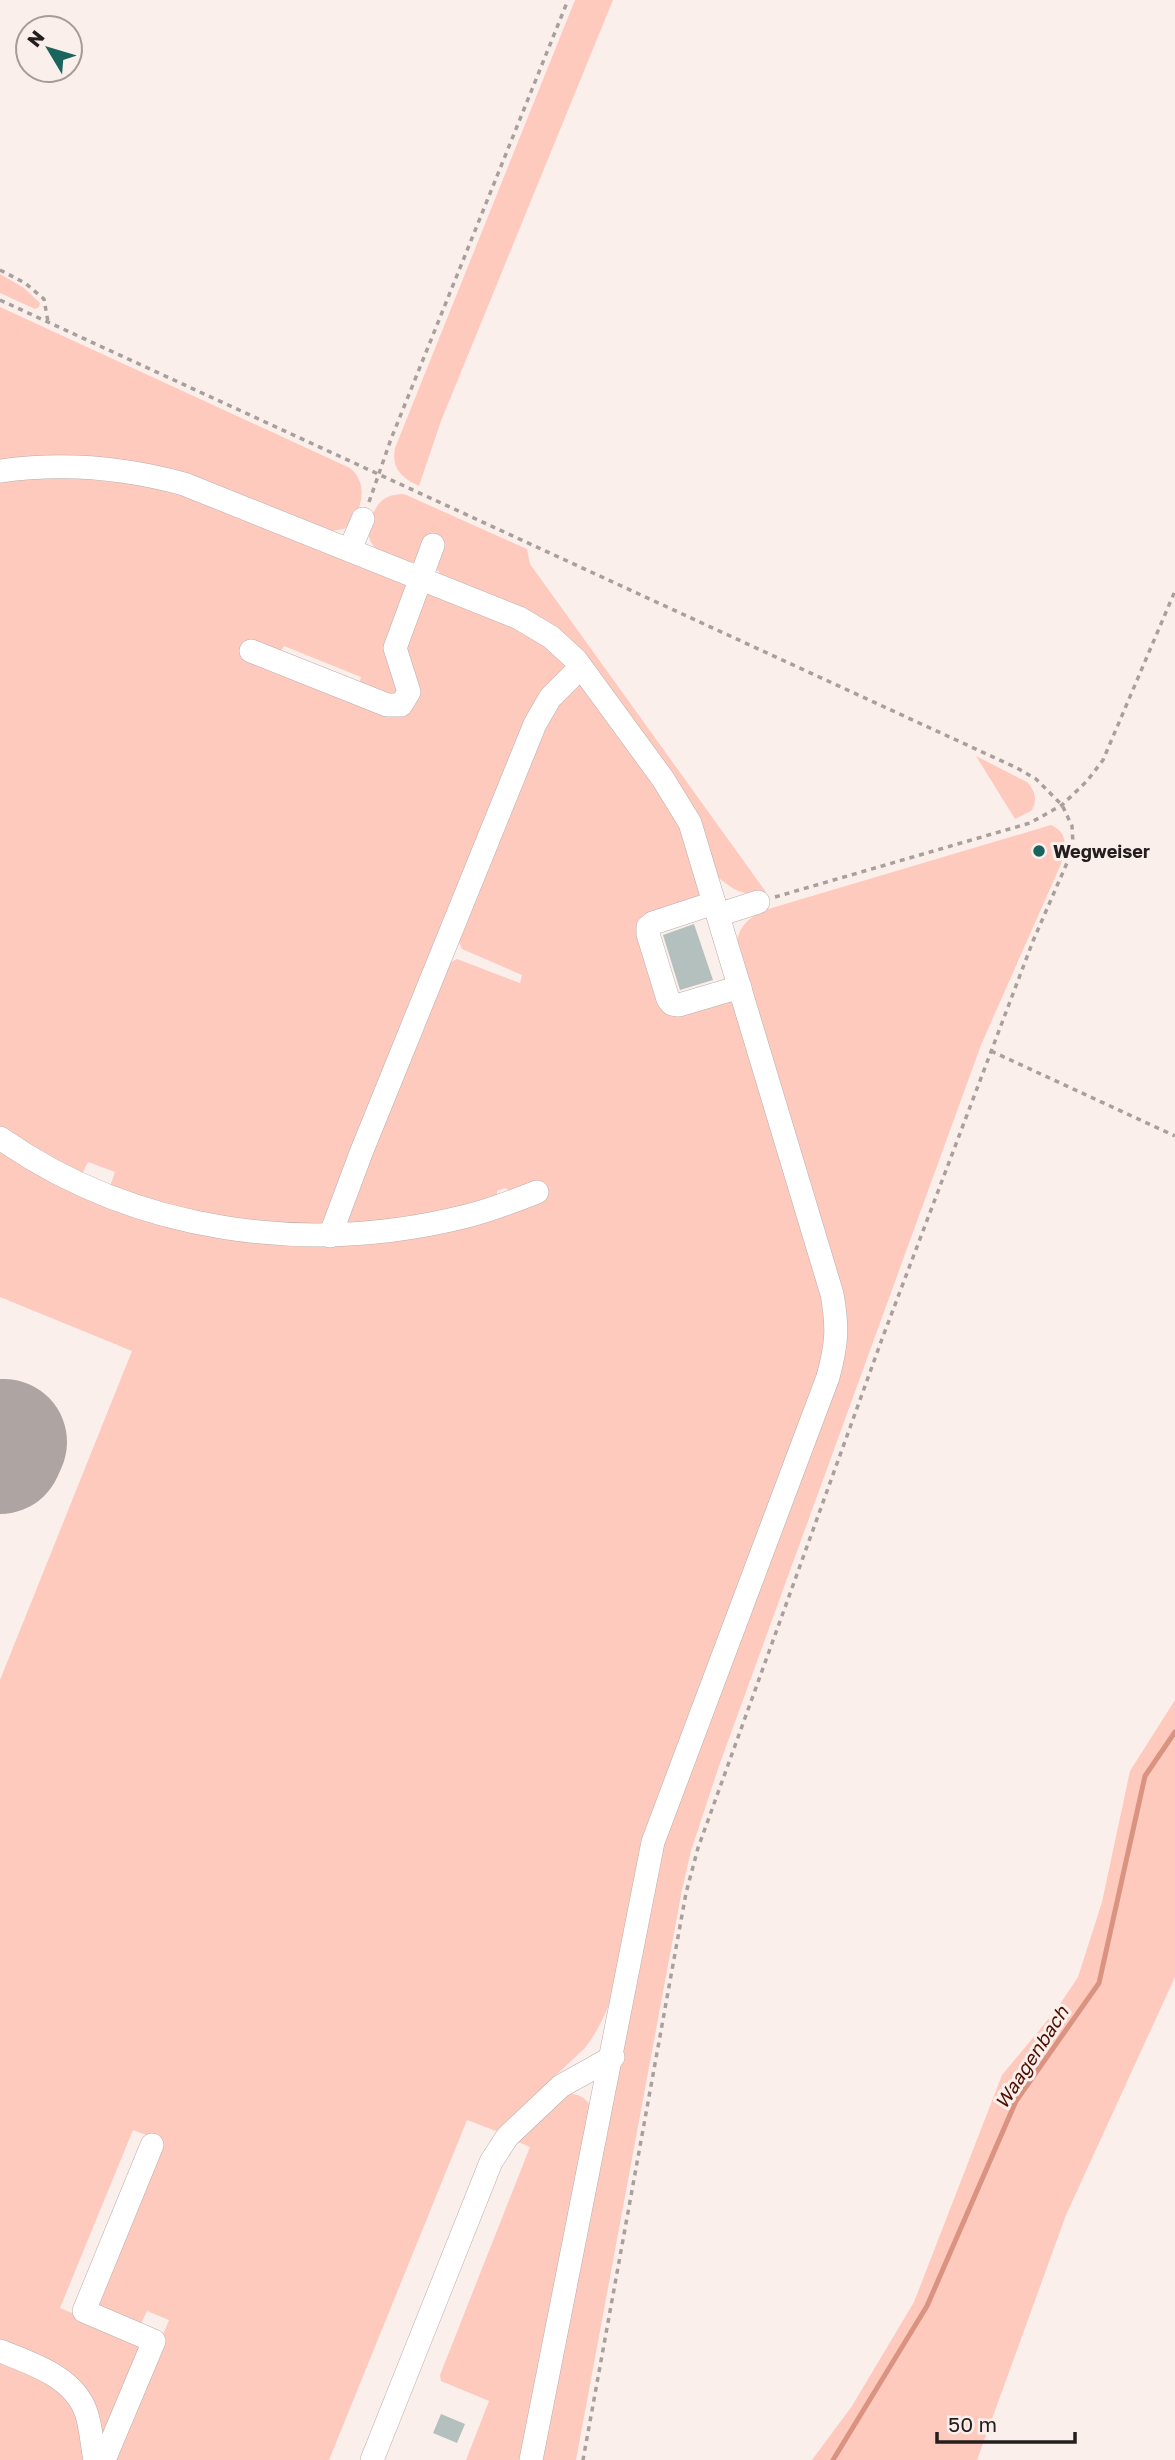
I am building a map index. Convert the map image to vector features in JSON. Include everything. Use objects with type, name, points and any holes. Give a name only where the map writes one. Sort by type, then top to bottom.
[{"type":"lane","points":[[0,471],[73,466],[152,475],[215,495],[422,578],[537,627],[564,647],[681,806],[693,833],[832,1294],[837,1321],[836,1349],[824,1390],[653,1842],[531,2460]]},
{"type":"lane","points":[[351,549],[363,519]]},
{"type":"lane","points":[[251,651],[387,705],[398,706],[410,692],[395,648],[433,545]]},
{"type":"lane","points":[[330,1236],[538,717],[554,692],[581,667]]},
{"type":"lane","points":[[740,987],[679,1005],[672,1004],[668,999],[647,931],[651,924],[758,902]]},
{"type":"lane","points":[[0,1138],[81,1185],[156,1212],[236,1230],[290,1236],[385,1232],[487,1210],[537,1192]]},
{"type":"lane","points":[[372,2460],[491,2162],[507,2137],[561,2087],[612,2057]]},
{"type":"lane","points":[[104,2460],[154,2341],[84,2311],[152,2145]]},
{"type":"lane","points":[[0,2351],[62,2380],[77,2395],[86,2412],[94,2460]]},
{"type":"path","points":[[363,519],[391,439],[568,0]]},
{"type":"path","points":[[0,270],[25,283],[44,299],[48,322]]},
{"type":"path","points":[[0,300],[1010,764],[1036,779],[1062,805],[1072,826],[1073,843],[1070,856],[1033,941],[882,1339],[698,1848],[686,1893],[583,2460]]},
{"type":"path","points":[[758,902],[1024,826],[1062,805],[1087,781],[1103,760],[1175,591]]},
{"type":"path","points":[[991,1051],[1175,1136]]},
{"type":"shaded area","points":[[575,0],[613,0],[441,421],[419,486],[399,472],[395,462],[395,448]]},
{"type":"shaded area","points":[[0,274],[24,288],[40,303],[39,307],[35,309],[0,293]]},
{"type":"shaded area","points":[[0,307],[350,468],[362,490],[355,515],[344,529],[331,531],[209,483],[0,462]]},
{"type":"shaded area","points":[[75,475],[121,479],[180,492],[404,581],[410,595],[390,650],[405,690],[398,701],[393,702],[358,688],[361,677],[284,646],[279,654],[251,643],[247,654],[385,709],[400,709],[413,693],[400,646],[415,606],[428,594],[438,594],[506,621],[538,639],[565,662],[564,673],[535,714],[329,1223],[318,1232],[238,1225],[134,1201],[108,1192],[115,1172],[88,1162],[80,1178],[38,1157],[0,1133],[0,480]]},
{"type":"shaded area","points":[[404,494],[527,549],[530,564],[766,892],[750,894],[738,891],[715,875],[585,658],[443,577],[432,564],[425,561],[405,562],[377,550],[369,537],[369,529],[378,504],[391,496]]},
{"type":"shaded area","points":[[580,681],[672,809],[683,831],[702,892],[697,902],[646,917],[638,926],[662,1006],[673,1015],[726,998],[736,1006],[824,1299],[829,1321],[823,1361],[655,1817],[638,1879],[620,1969],[603,2018],[585,2048],[496,2131],[467,2120],[329,2460],[111,2460],[169,2320],[147,2311],[139,2328],[101,2312],[93,2304],[159,2140],[133,2130],[60,2308],[136,2339],[141,2346],[142,2355],[109,2431],[103,2435],[97,2433],[91,2409],[83,2393],[64,2374],[0,2346],[0,1680],[132,1351],[0,1297],[0,1142],[84,1188],[129,1206],[221,1231],[269,1238],[317,1240],[388,1235],[454,1221],[541,1195],[538,1188],[516,1195],[505,1188],[497,1191],[497,1198],[487,1206],[448,1218],[376,1228],[341,1231],[337,1228],[353,1182],[441,968],[457,959],[520,983],[522,975],[462,949],[457,929],[540,722],[561,691]]},
{"type":"shaded area","points":[[976,756],[1027,782],[1035,796],[1031,811],[1015,819]]},
{"type":"shaded area","points":[[1051,825],[1061,832],[1065,842],[1061,864],[981,1045],[719,1766],[691,1851],[576,2460],[540,2460],[662,1850],[843,1364],[737,940],[747,922],[765,910]]},
{"type":"shaded area","points":[[1175,1700],[1175,1977],[1066,2215],[977,2460],[812,2460],[852,2406],[914,2302],[1002,2075],[1056,2010],[1078,1977],[1102,1902],[1130,1771]]},
{"type":"shaded area","points":[[573,2094],[584,2098],[591,2108],[522,2460],[466,2460],[489,2401],[441,2381],[440,2375],[530,2147],[518,2142],[565,2095]]},
{"type":"shaded area","points":[[0,2359],[70,2395],[89,2460],[0,2460]]},
{"type":"building","points":[[694,924],[713,980],[680,990],[663,935]]},
{"type":"building","points":[[441,2414],[465,2424],[457,2443],[433,2433]]},
{"type":"waterway","name":"Waagenbach","points":[[833,2460],[927,2306],[1016,2101],[1099,1983],[1145,1776],[1175,1732]]},
{"type":"runway","points":[[0,1451],[4,1442]]},
{"type":"place","name":"Wegweiser","points":[[1039,851]]}]
